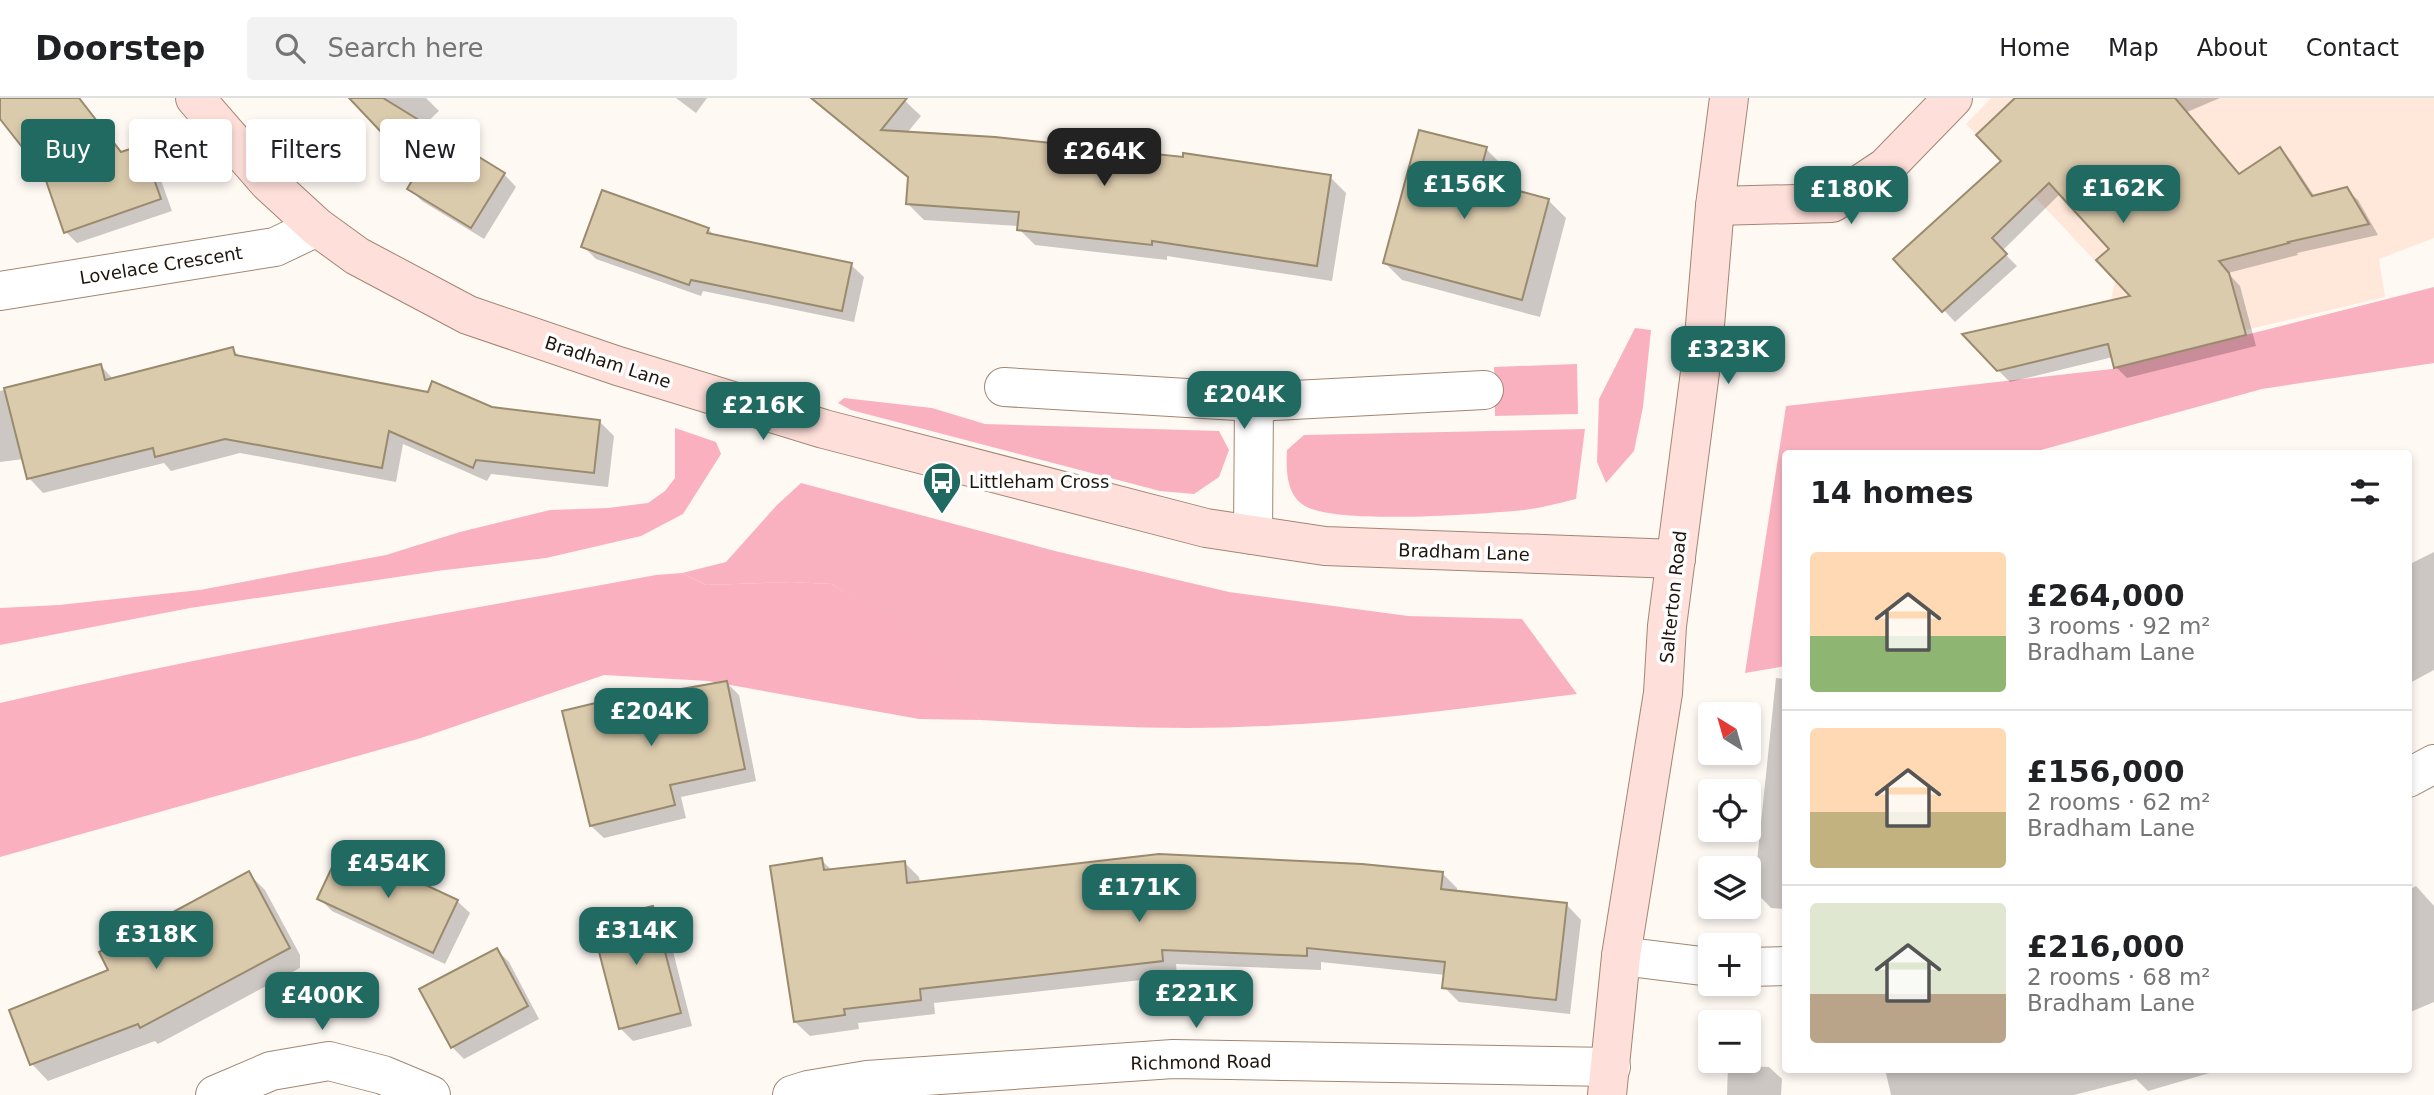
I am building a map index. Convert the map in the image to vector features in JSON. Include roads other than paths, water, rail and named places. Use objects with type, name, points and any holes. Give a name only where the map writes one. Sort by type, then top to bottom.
[{"type":"street","name":"Bradham Lane","points":[[195,98],[268,182],[317,226],[357,256],[468,315],[618,366],[824,429],[1206,528],[1325,546],[1676,559]]},
{"type":"street","name":"Salterton Road","points":[[1609,1081],[1621,956],[1663,693],[1667,626],[1703,349],[1715,206],[1729,98]]},
{"type":"street","points":[[1715,206],[1832,203],[1886,167],[1953,98]]},
{"type":"street","name":"Lovelace Crescent","points":[[0,291],[275,247],[317,226]]},
{"type":"street","points":[[1004,387],[1254,402],[1484,390]]},
{"type":"street","points":[[1253,535],[1254,402]]},
{"type":"street","points":[[2412,776],[2434,764]]},
{"type":"street","points":[[1621,956],[1698,966]]},
{"type":"street","points":[[1761,967],[1782,966]]},
{"type":"street","name":"Richmond Road","points":[[792,1095],[867,1080],[1173,1059],[1609,1081]]},
{"type":"street","points":[[215,1095],[271,1071],[329,1061],[383,1075],[431,1095]]},
{"type":"place","name":"Littleham Cross","points":[[942,515]]}]
